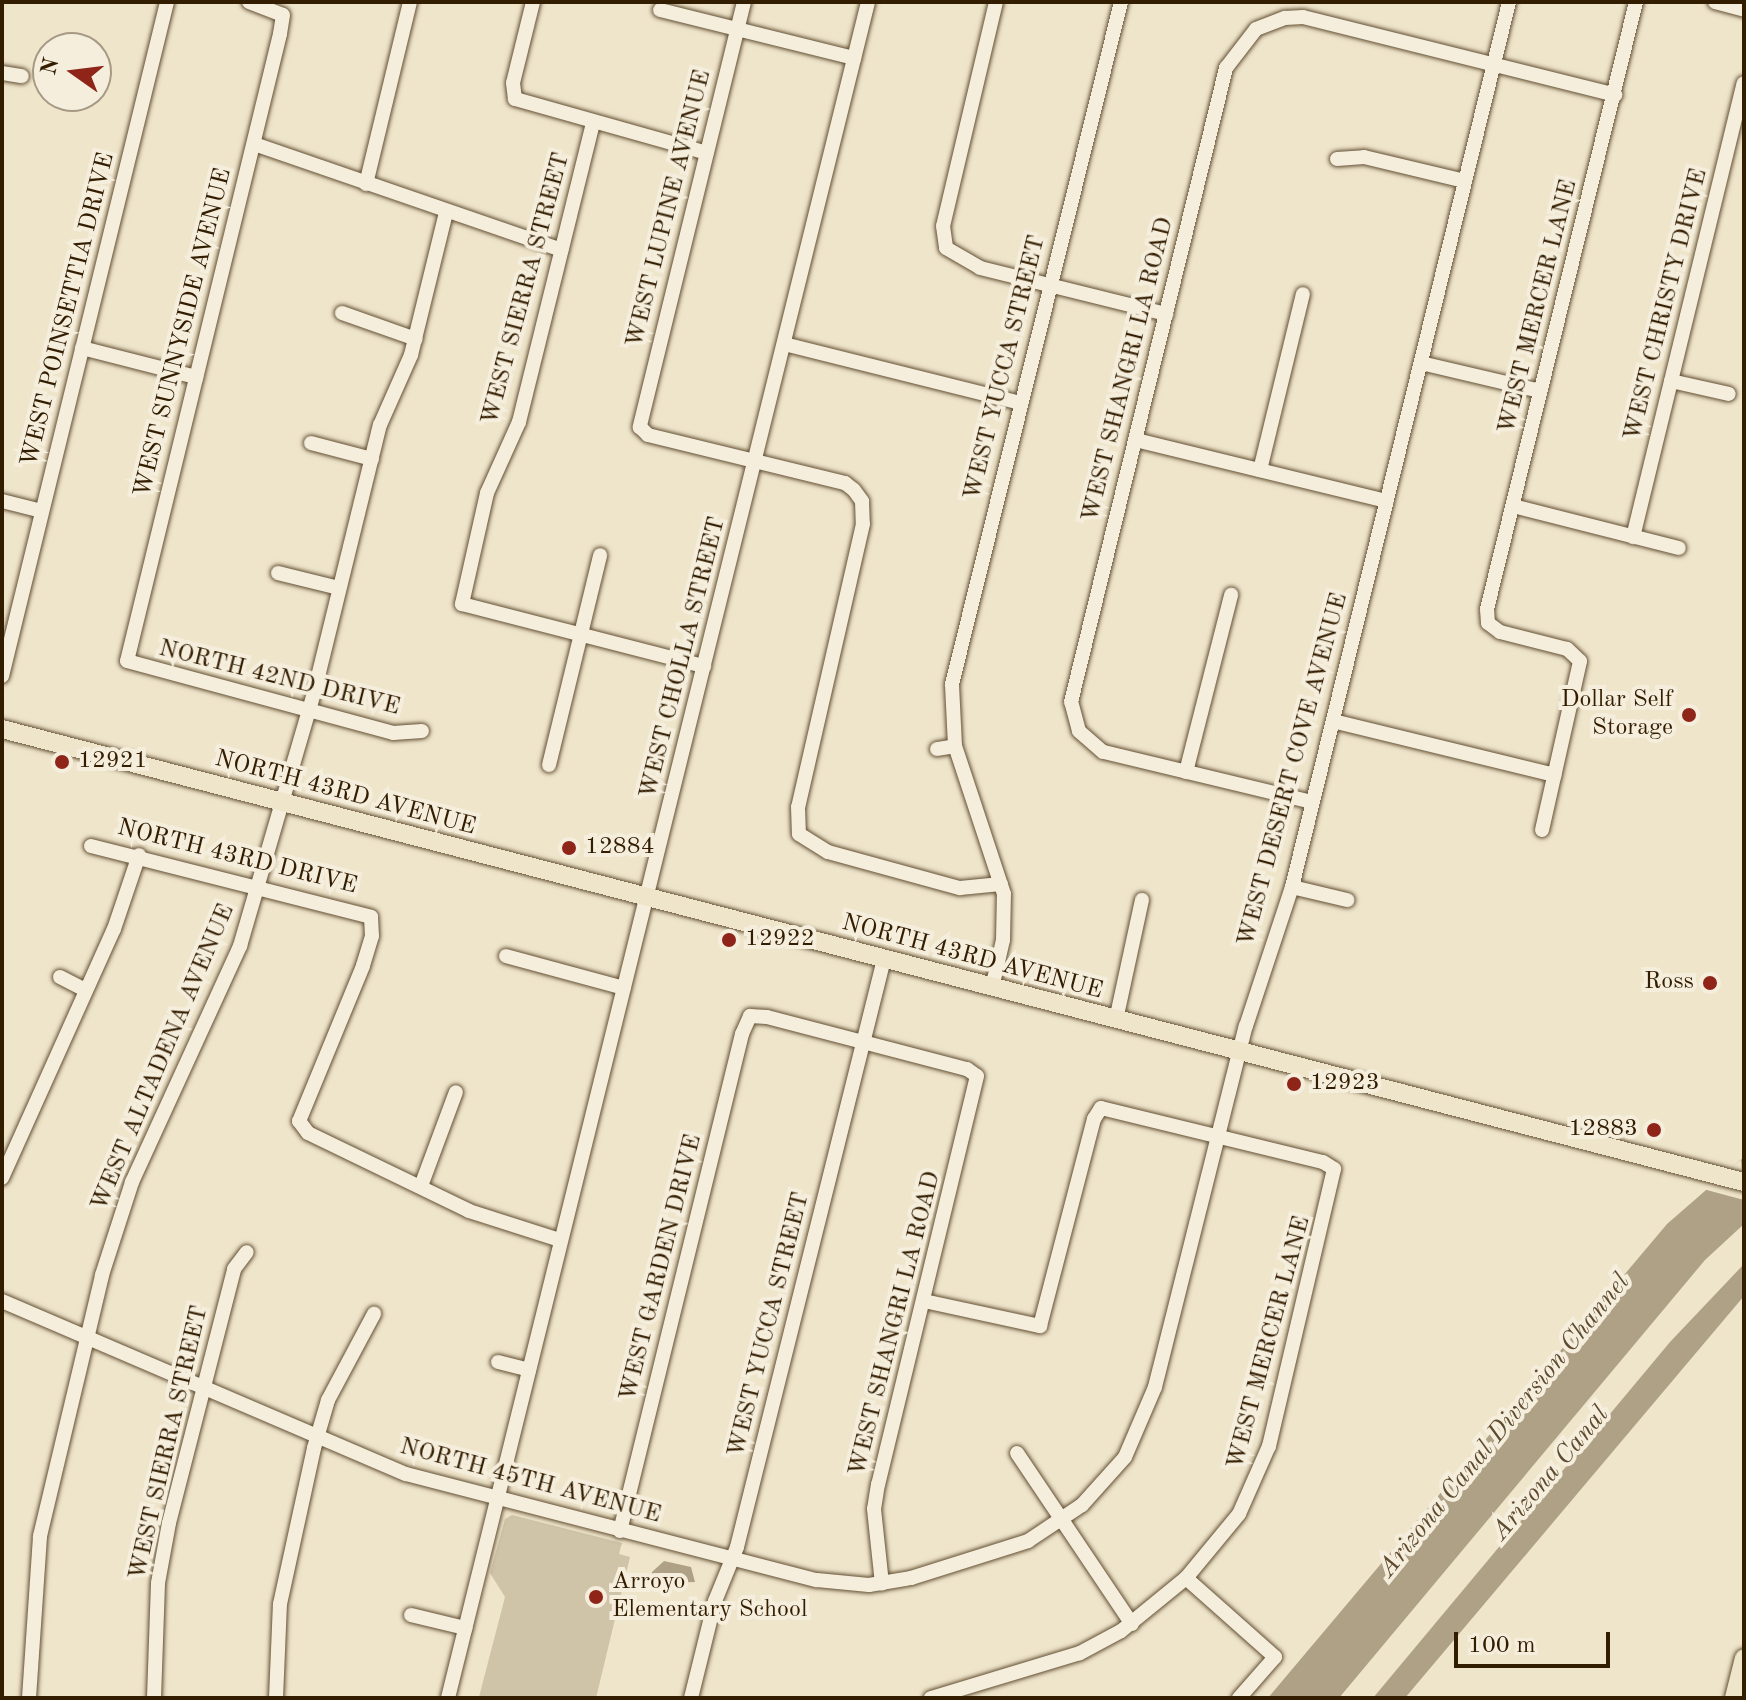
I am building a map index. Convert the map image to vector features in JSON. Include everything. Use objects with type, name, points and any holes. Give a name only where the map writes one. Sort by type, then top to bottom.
[{"type":"main road","name":"NORTH 43RD AVENUE","points":[[2,729],[1744,1182]]},
{"type":"main road","points":[[1734,1698],[1744,1658]]},
{"type":"street","name":"WEST POINSETTIA DRIVE","points":[[2,676],[7,631],[42,511],[167,2]]},
{"type":"street","name":"WEST SUNNYSIDE AVENUE","points":[[127,661],[283,15],[249,2]]},
{"type":"street","points":[[366,184],[410,2]]},
{"type":"street","points":[[533,2],[513,83],[515,99],[707,153]]},
{"type":"street","name":"WEST LUPINE AVENUE","points":[[744,2],[640,427],[648,435],[755,462]]},
{"type":"street","name":"WEST CHOLLA STREET","points":[[448,1698],[868,2]]},
{"type":"street","points":[[996,2],[943,226],[946,248],[980,268],[1166,314]]},
{"type":"street","name":"WEST YUCCA STREET","points":[[992,988],[1003,940],[1001,884],[955,746],[949,714],[954,670],[1121,2]]},
{"type":"street","name":"WEST DESERT COVE AVENUE","points":[[1063,1520],[1101,1487],[1141,1430],[1240,1052],[1292,887],[1509,2]]},
{"type":"street","name":"WEST MERCER LANE","points":[[1555,775],[1581,668],[1575,654],[1500,632],[1488,623],[1540,391],[1636,2]]},
{"type":"street","points":[[1715,2],[1744,10]]},
{"type":"street","points":[[660,10],[854,58]]},
{"type":"street","name":"WEST SHANGRI LA ROAD","points":[[1186,772],[1103,752],[1079,731],[1071,702],[1226,68],[1256,29],[1285,18],[1318,19],[1494,66]]},
{"type":"street","points":[[1494,66],[1615,95]]},
{"type":"street","points":[[2,73],[22,76]]},
{"type":"street","name":"WEST CHRISTY DRIVE","points":[[1633,537],[1744,83]]},
{"type":"street","name":"WEST SIERRA STREET","points":[[580,636],[462,604],[487,493],[519,422],[593,123]]},
{"type":"street","points":[[254,144],[446,213],[561,250]]},
{"type":"street","points":[[1728,144],[1744,148]]},
{"type":"street","points":[[1337,159],[1364,157],[1465,181]]},
{"type":"street","name":"WEST ALTADENA AVENUE","points":[[29,1698],[40,1536],[88,1335],[132,1182],[227,978],[258,886],[309,711],[372,459],[416,339],[446,213]]},
{"type":"street","points":[[1260,470],[1303,294]]},
{"type":"street","points":[[342,313],[416,339]]},
{"type":"street","points":[[784,344],[1020,403]]},
{"type":"street","points":[[82,348],[196,377]]},
{"type":"street","points":[[1421,363],[1540,391]]},
{"type":"street","points":[[1671,381],[1729,394]]},
{"type":"street","points":[[1136,440],[1387,501]]},
{"type":"street","points":[[311,443],[372,459]]},
{"type":"street","points":[[755,462],[845,483],[862,501],[863,524],[798,807],[799,834],[828,852],[960,888],[1001,884]]},
{"type":"street","points":[[2,501],[42,511]]},
{"type":"street","points":[[1513,506],[1679,548]]},
{"type":"street","points":[[549,765],[600,555]]},
{"type":"street","points":[[278,573],[339,588]]},
{"type":"street","points":[[1231,595],[1186,772],[1312,802]]},
{"type":"street","points":[[580,636],[704,666]]},
{"type":"street","name":"NORTH 42ND DRIVE","points":[[127,661],[393,733],[422,731]]},
{"type":"street","points":[[1333,721],[1555,775],[1542,830]]},
{"type":"street","points":[[937,749],[955,746]]},
{"type":"street","name":"NORTH 43RD DRIVE","points":[[91,846],[139,855],[371,917],[372,936],[358,979],[299,1121],[308,1133],[421,1186]]},
{"type":"street","points":[[2,1178],[114,929],[139,855]]},
{"type":"street","points":[[1292,887],[1347,900]]},
{"type":"street","points":[[1116,1020],[1142,900]]},
{"type":"street","points":[[506,956],[624,988]]},
{"type":"street","name":"WEST YUCCA STREET","points":[[691,1698],[715,1601],[733,1559],[884,959]]},
{"type":"street","points":[[60,977],[86,990]]},
{"type":"street","name":"WEST GARDEN DRIVE","points":[[620,1531],[750,1016],[864,1043]]},
{"type":"street","name":"WEST SHANGRI LA ROAD","points":[[864,1043],[967,1069],[977,1076],[874,1509],[882,1584]]},
{"type":"street","points":[[456,1092],[421,1186],[469,1211],[560,1240]]},
{"type":"street","points":[[924,1301],[1040,1326],[1094,1119],[1101,1108],[1218,1135]]},
{"type":"street","name":"WEST MERCER LANE","points":[[931,1698],[1080,1653],[1132,1624],[1186,1578],[1239,1514],[1259,1477],[1334,1169],[1218,1135]]},
{"type":"street","name":"WEST SIERRA STREET","points":[[154,1698],[158,1583],[234,1269],[247,1252]]},
{"type":"street","name":"NORTH 45TH AVENUE","points":[[2,1301],[88,1335],[406,1474],[497,1500],[817,1580],[882,1584],[998,1552],[1063,1520]]},
{"type":"street","points":[[276,1698],[286,1562],[317,1436],[334,1387],[374,1314]]},
{"type":"street","points":[[498,1362],[529,1370]]},
{"type":"street","points":[[1017,1453],[1132,1624]]},
{"type":"street","points":[[1186,1578],[1275,1657],[1239,1698]]},
{"type":"street","points":[[411,1615],[465,1628]]},
{"type":"shaded area","points":[[512,1515],[622,1543],[619,1554],[630,1557],[596,1698],[479,1697],[505,1597],[490,1573],[505,1519]]},
{"type":"water","name":"Arizona Canal Diversion Channel","points":[[1744,1157],[1744,1224],[1705,1260],[1339,1698],[1268,1698],[1667,1224]]},
{"type":"water","points":[[1744,1264],[1744,1296],[1405,1698],[1373,1698],[1670,1342]]},
{"type":"water","points":[[664,1561],[691,1567],[695,1582],[654,1583],[652,1572]]},
{"type":"pier","points":[[1741,1160],[1744,1200],[1703,1189]]},
{"type":"place","name":"Dollar Self Storage","points":[[1689,715]]},
{"type":"place","name":"12921","points":[[62,762]]},
{"type":"place","name":"12884","points":[[569,848]]},
{"type":"place","name":"12922","points":[[729,940]]},
{"type":"place","name":"Ross","points":[[1710,983]]},
{"type":"place","name":"12923","points":[[1294,1084]]},
{"type":"place","name":"12883","points":[[1654,1130]]},
{"type":"place","name":"Arroyo Elementary School","points":[[596,1597]]},
{"type":"water label","name":"Arizona Canal","points":[[1551,1474]]}]
